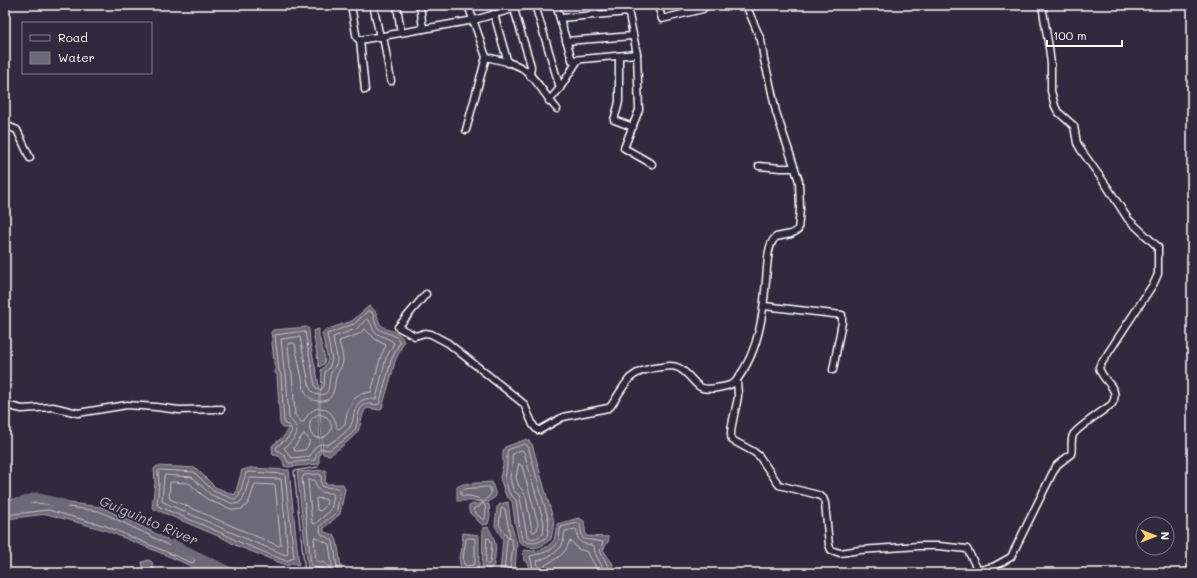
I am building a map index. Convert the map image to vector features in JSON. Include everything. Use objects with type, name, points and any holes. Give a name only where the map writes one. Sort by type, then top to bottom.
[{"type":"street","points":[[351,5],[357,38],[360,40],[365,90]]},
{"type":"street","points":[[373,5],[382,37],[390,81]]},
{"type":"street","points":[[397,5],[401,33]]},
{"type":"street","points":[[423,29],[420,6],[427,5]]},
{"type":"street","points":[[466,130],[486,57],[468,5]]},
{"type":"street","points":[[360,40],[474,20],[525,5]]},
{"type":"street","points":[[535,5],[560,88]]},
{"type":"street","points":[[556,5],[572,60],[637,54]]},
{"type":"street","points":[[627,5],[637,54],[639,110],[624,148],[652,164]]},
{"type":"street","points":[[658,5],[662,19],[703,9],[702,5]]},
{"type":"street","points":[[682,5],[685,13]]},
{"type":"street","points":[[426,294],[398,327],[415,336],[425,333],[431,334],[448,344],[524,404],[533,425],[537,430],[540,430],[563,417],[608,408],[611,406],[630,378],[653,368],[670,365],[678,367],[685,372],[700,388],[704,389],[713,390],[724,387],[737,380],[754,348],[759,331],[764,306],[769,251],[772,240],[776,237],[795,233],[799,229],[800,209],[798,181],[776,112],[761,40],[746,5]]},
{"type":"street","points":[[737,380],[738,395],[731,430],[732,440],[759,456],[779,485],[818,495],[823,498],[825,503],[829,545],[831,550],[840,553],[860,550],[919,546],[961,548],[967,549],[977,568],[982,570],[993,567],[1011,557],[1052,474],[1057,466],[1071,454],[1073,435],[1115,400],[1113,390],[1101,373],[1099,367],[1154,283],[1158,274],[1158,247],[1128,219],[1081,150],[1077,143],[1074,126],[1058,112],[1055,106],[1051,91],[1051,64],[1042,5]]},
{"type":"street","points":[[514,9],[532,66],[530,76]]},
{"type":"street","points":[[560,18],[629,12]]},
{"type":"street","points":[[494,14],[508,63]]},
{"type":"street","points":[[566,41],[634,36]]},
{"type":"street","points":[[619,56],[619,101],[614,120],[633,127]]},
{"type":"street","points":[[486,57],[522,68],[556,109]]},
{"type":"street","points":[[549,101],[560,88],[578,60]]},
{"type":"street","points":[[5,125],[16,130],[30,158]]},
{"type":"street","points":[[759,166],[794,168]]},
{"type":"street","points":[[764,306],[842,315],[833,370]]},
{"type":"street","points":[[5,405],[22,409],[53,407],[78,413],[127,405],[179,410],[221,409]]},
{"type":"water","points":[[369,306],[377,314],[382,326],[400,335],[404,342],[395,361],[382,408],[380,410],[367,408],[358,431],[332,454],[323,454],[320,408],[321,370],[328,360],[322,333],[325,330],[352,321]]},
{"type":"water","points":[[306,327],[309,329],[310,343],[319,386],[319,426],[321,452],[319,456],[319,464],[288,467],[284,466],[280,457],[273,455],[272,446],[286,434],[288,428],[282,428],[280,424],[277,375],[275,373],[271,332],[273,330]]},
{"type":"water","points":[[319,329],[319,336],[325,359],[324,364],[319,367],[313,331]]},
{"type":"water","points":[[527,439],[532,444],[554,522],[551,539],[536,548],[528,547],[519,542],[512,501],[506,496],[500,478],[503,465],[503,451],[505,447]]},
{"type":"water","points":[[157,466],[196,468],[215,487],[235,495],[242,470],[250,468],[289,470],[299,565],[292,563],[288,566],[235,545],[225,539],[152,508],[155,483],[154,469]]},
{"type":"water","points":[[326,470],[325,484],[343,484],[345,489],[340,514],[324,528],[324,532],[334,535],[337,541],[342,573],[325,573],[325,571],[308,570],[297,472]]},
{"type":"water","points":[[492,482],[496,496],[489,502],[457,501],[457,487],[463,484]]},
{"type":"water","points":[[37,499],[101,507],[151,531],[214,566],[232,573],[204,573],[180,561],[105,530],[47,514],[5,519],[5,500]]},
{"type":"water","points":[[508,502],[511,524],[517,544],[515,570],[514,573],[500,573],[503,539],[495,526],[497,507],[500,504]]},
{"type":"water","points":[[473,504],[489,504],[490,516],[488,524],[482,525],[469,512],[469,506]]},
{"type":"water","points":[[579,518],[584,521],[586,536],[609,537],[603,550],[613,564],[612,573],[530,573],[527,561],[524,561],[523,551],[538,551],[545,548],[554,540],[557,524]]},
{"type":"water","points":[[488,527],[496,545],[494,565],[490,569],[482,567],[483,528]]},
{"type":"water","points":[[463,533],[479,535],[479,567],[477,570],[470,569],[461,571],[459,557],[461,553]]},
{"type":"water","points":[[149,560],[152,562],[154,573],[144,573],[142,562]]},
{"type":"waterway","points":[[305,573],[294,471],[318,467]]},
{"type":"waterway","name":"Guiguinto River","points":[[5,507],[36,497],[64,504]]},
{"type":"waterway","name":"Guiguinto River","points":[[173,544],[233,573]]}]
